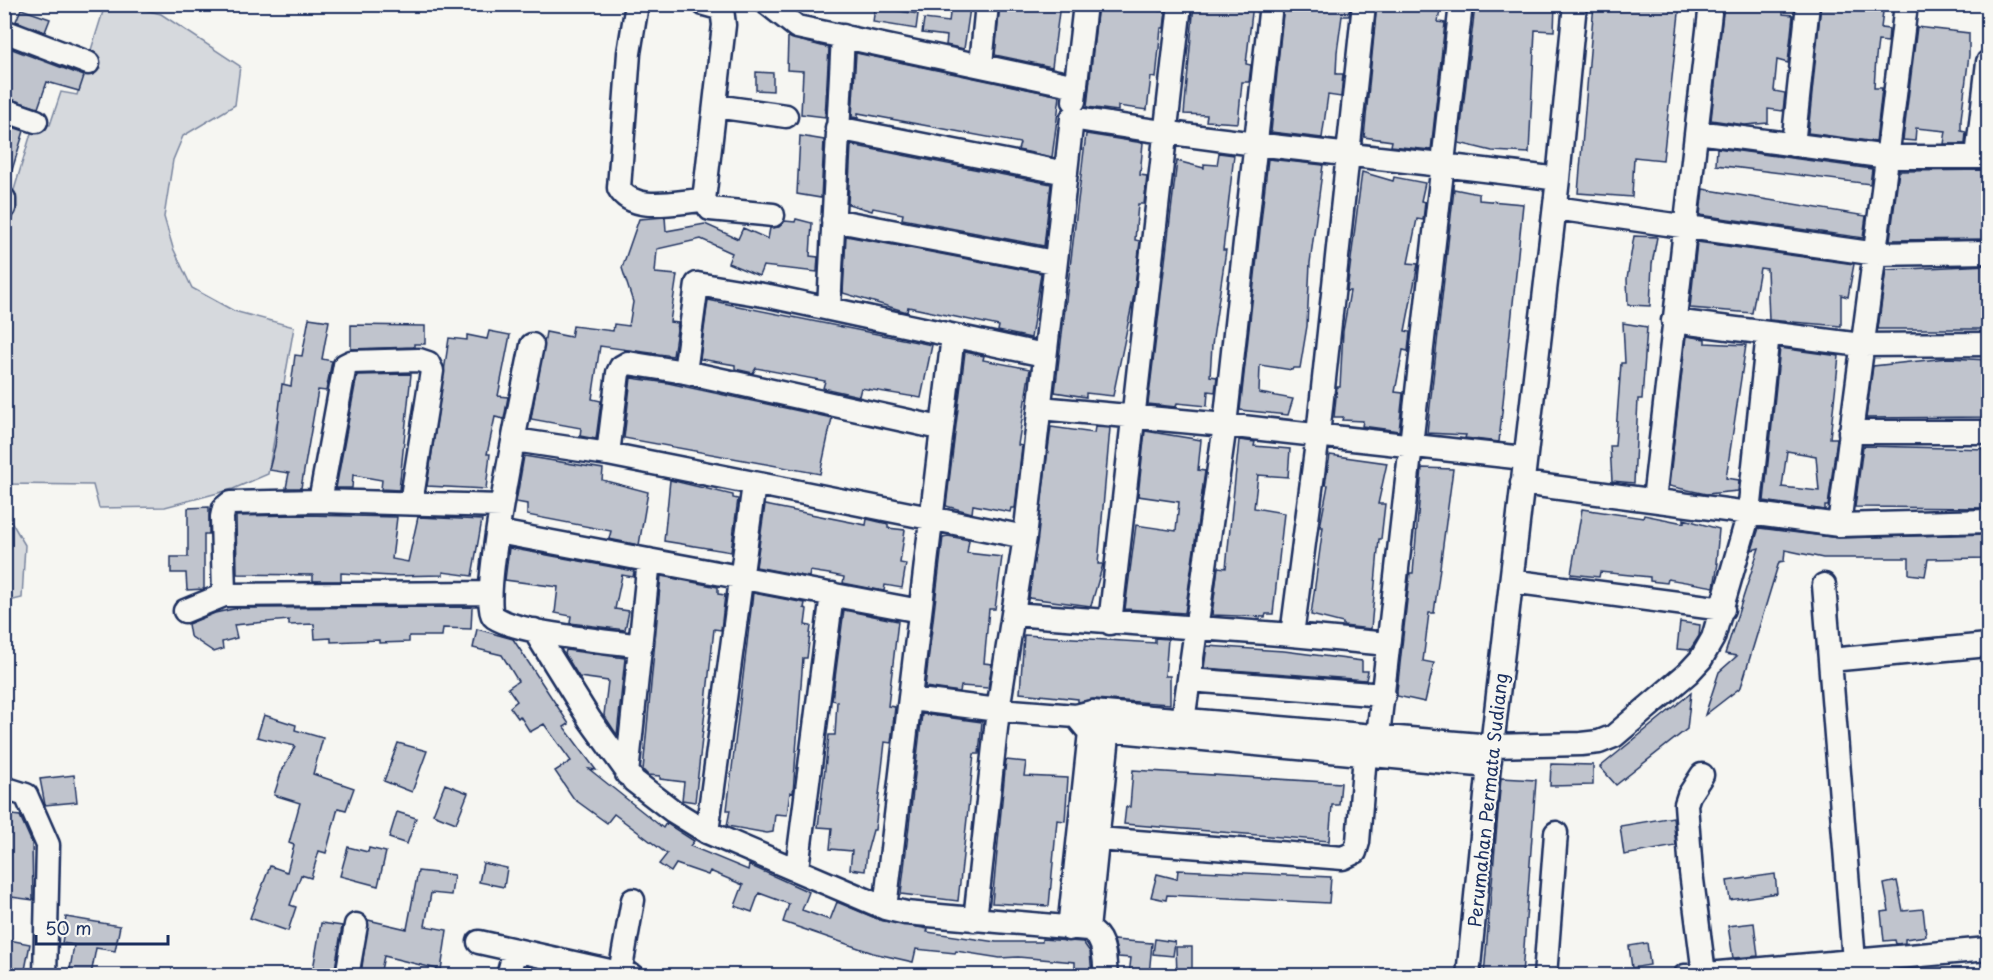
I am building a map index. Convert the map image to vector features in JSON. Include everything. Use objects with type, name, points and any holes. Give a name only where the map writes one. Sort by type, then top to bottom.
[{"type":"street","points":[[637,4],[629,53],[619,188],[630,200],[648,204],[704,200]]},
{"type":"street","points":[[704,4],[717,6],[724,14],[704,200],[710,209],[772,215]]},
{"type":"street","points":[[768,4],[797,27],[981,64],[1076,86]]},
{"type":"street","points":[[981,64],[987,4]]},
{"type":"street","points":[[975,920],[998,710],[1025,537],[1054,262],[1085,4]]},
{"type":"street","points":[[1110,622],[1180,4]]},
{"type":"street","points":[[1183,721],[1225,425],[1271,4]]},
{"type":"street","points":[[1292,634],[1318,435],[1346,153],[1364,4]]},
{"type":"street","points":[[1098,838],[1343,858],[1355,852],[1371,746],[1384,695],[1461,4]]},
{"type":"street","name":"Perumahan Permata Sudiang","points":[[1468,975],[1524,458],[1555,208],[1575,4]]},
{"type":"street","points":[[1654,500],[1672,321],[1711,4]]},
{"type":"street","points":[[1793,145],[1808,4]]},
{"type":"street","points":[[1839,525],[1861,345],[1877,254],[1906,4]]},
{"type":"street","points":[[4,32],[88,63]]},
{"type":"street","points":[[829,308],[843,36]]},
{"type":"street","points":[[1697,132],[1888,157],[1983,157],[1989,62]]},
{"type":"street","points":[[715,106],[786,116]]},
{"type":"street","points":[[4,110],[36,122]]},
{"type":"street","points":[[1072,118],[1165,134],[1558,179]]},
{"type":"street","points":[[837,128],[1066,173]]},
{"type":"street","points":[[4,199],[4,208]]},
{"type":"street","points":[[1555,208],[1877,254],[1989,252]]},
{"type":"street","points":[[833,220],[1054,262]]},
{"type":"street","points":[[685,372],[697,284],[829,308],[1044,355]]},
{"type":"street","points":[[1672,321],[1861,345],[1989,344]]},
{"type":"street","points":[[911,699],[1095,720],[1491,756],[1599,742],[1614,736],[1657,701],[1701,659],[1713,638],[1749,513],[1768,333]]},
{"type":"street","points":[[885,908],[911,699],[940,428],[953,336]]},
{"type":"street","points":[[532,345],[501,506],[489,593],[489,609],[495,618],[534,630],[641,645]]},
{"type":"street","points":[[320,501],[345,365],[351,362],[419,360],[428,363],[432,371],[411,502]]},
{"type":"street","points":[[608,454],[621,368],[628,363],[685,372],[940,428]]},
{"type":"street","points":[[1040,408],[1225,425],[1524,458]]},
{"type":"street","points":[[1850,432],[1989,432]]},
{"type":"street","points":[[515,440],[608,454],[1025,537]]},
{"type":"street","points":[[707,832],[754,483]]},
{"type":"street","points":[[1522,483],[1839,525],[1989,521]]},
{"type":"street","points":[[224,595],[222,517],[227,504],[320,501],[501,506]]},
{"type":"street","points":[[498,531],[920,611]]},
{"type":"street","points":[[627,774],[650,560]]},
{"type":"street","points":[[1511,581],[1723,609]]},
{"type":"street","points":[[1824,585],[1854,961]]},
{"type":"street","points":[[185,610],[224,595],[489,593]]},
{"type":"street","points":[[797,868],[832,594]]},
{"type":"street","points":[[1013,614],[1196,629],[1292,634],[1388,644]]},
{"type":"street","points":[[534,630],[627,774],[673,811],[707,832],[750,852],[797,868],[885,908],[975,920],[1079,929],[1097,934],[1101,941],[1106,975]]},
{"type":"street","points":[[1830,660],[1989,645]]},
{"type":"street","points":[[1189,680],[1384,695]]},
{"type":"street","points":[[1095,720],[1183,721],[1371,746]]},
{"type":"street","points":[[1079,929],[1098,838],[1095,720]]},
{"type":"street","points":[[1079,929],[1095,720]]},
{"type":"street","points":[[1702,775],[1686,804],[1695,975],[1854,961],[1878,967],[1989,949]]},
{"type":"street","points":[[4,788],[26,795],[46,838],[45,975]]},
{"type":"street","points":[[1545,975],[1556,833]]},
{"type":"street","points":[[479,942],[614,973],[633,900]]},
{"type":"street","points":[[347,975],[356,925]]},
{"type":"street","points":[[508,975],[514,950]]},
{"type":"shaded area","points":[[105,5],[126,5],[161,14],[240,66],[235,105],[183,136],[173,160],[164,217],[173,248],[192,288],[234,311],[294,327],[268,474],[233,489],[165,507],[99,508],[93,485],[5,484],[5,220],[32,130],[40,124],[50,125],[61,92],[77,95]]},
{"type":"shaded area","points":[[5,511],[25,545],[22,598],[5,602]]},
{"type":"building","points":[[1000,4],[1060,4],[1052,67],[995,55]]},
{"type":"building","points":[[1098,4],[1159,4],[1159,11],[1166,11],[1164,28],[1161,28],[1156,78],[1151,77],[1147,110],[1118,106],[1118,111],[1087,107]]},
{"type":"building","points":[[1194,4],[1253,4],[1246,64],[1251,65],[1249,82],[1242,82],[1238,123],[1206,121],[1207,115],[1184,114]]},
{"type":"building","points":[[1284,4],[1350,4],[1349,16],[1342,16],[1337,52],[1336,74],[1343,74],[1341,97],[1328,95],[1322,138],[1271,132]]},
{"type":"building","points":[[1377,4],[1427,7],[1428,4],[1441,4],[1438,22],[1445,23],[1431,150],[1391,146],[1392,141],[1364,137]]},
{"type":"building","points":[[1507,4],[1555,5],[1554,31],[1535,30],[1529,153],[1492,151],[1459,143],[1475,6],[1507,8]]},
{"type":"building","points":[[1594,4],[1680,4],[1663,160],[1634,157],[1632,197],[1578,193]]},
{"type":"building","points":[[1724,4],[1783,4],[1783,14],[1793,15],[1788,63],[1777,60],[1774,91],[1785,93],[1783,111],[1768,109],[1768,123],[1745,125],[1711,120]]},
{"type":"building","points":[[1821,4],[1884,4],[1881,28],[1889,29],[1888,42],[1878,41],[1876,57],[1874,88],[1882,88],[1876,142],[1808,133]]},
{"type":"building","points":[[951,5],[970,8],[964,49],[946,45],[947,36],[922,33],[924,19],[949,22]]},
{"type":"building","points":[[875,7],[918,14],[916,29],[873,22]]},
{"type":"building","points":[[21,9],[50,19],[45,32],[16,21]]},
{"type":"building","points":[[1917,27],[1969,33],[1969,55],[1961,119],[1961,131],[1966,132],[1965,144],[1944,144],[1946,131],[1916,128],[1915,141],[1903,140]]},
{"type":"building","points":[[788,37],[829,48],[825,117],[801,114],[803,71],[787,70]]},
{"type":"building","points":[[4,46],[84,76],[79,91],[47,82],[38,108],[4,97]]},
{"type":"building","points":[[856,53],[1060,96],[1052,157],[1018,150],[1020,143],[858,113],[858,118],[852,117]]},
{"type":"building","points":[[756,72],[773,73],[773,91],[756,90]]},
{"type":"building","points":[[4,124],[24,131],[8,183],[4,182]]},
{"type":"building","points":[[1086,134],[1143,143],[1140,175],[1147,176],[1144,204],[1138,204],[1135,240],[1140,241],[1134,295],[1113,396],[1086,393],[1086,397],[1055,392]]},
{"type":"building","points":[[800,136],[824,140],[821,198],[797,194]]},
{"type":"building","points":[[851,145],[1051,184],[1044,246],[902,219],[903,214],[873,208],[872,211],[848,204]]},
{"type":"building","points":[[1717,148],[1872,169],[1870,184],[1716,165]]},
{"type":"building","points":[[1219,153],[1234,155],[1223,250],[1226,250],[1212,345],[1210,376],[1217,377],[1215,392],[1208,391],[1207,406],[1177,403],[1176,407],[1148,404],[1177,161],[1204,168],[1204,164],[1217,165]]},
{"type":"building","points":[[1268,159],[1323,165],[1310,263],[1307,326],[1300,368],[1292,370],[1260,365],[1259,393],[1293,399],[1288,415],[1240,410]]},
{"type":"building","points":[[1989,170],[1989,239],[1890,240],[1899,171]]},
{"type":"building","points":[[1362,172],[1393,181],[1394,177],[1425,183],[1421,201],[1425,202],[1423,220],[1417,219],[1408,263],[1418,264],[1405,331],[1410,332],[1408,351],[1403,350],[1395,392],[1403,393],[1399,431],[1362,426],[1363,421],[1342,420],[1343,417],[1334,417],[1337,387],[1340,387],[1343,331],[1350,291],[1347,291]]},
{"type":"building","points":[[1454,189],[1479,194],[1479,200],[1523,204],[1499,442],[1465,438],[1466,435],[1427,433]]},
{"type":"building","points":[[1703,189],[1866,216],[1863,238],[1700,215]]},
{"type":"building","points":[[665,217],[666,231],[705,224],[738,239],[743,228],[768,239],[770,228],[779,227],[785,221],[795,222],[796,219],[812,223],[810,256],[818,257],[817,272],[763,266],[759,276],[728,263],[732,253],[701,239],[657,249],[655,273],[677,275],[670,322],[678,323],[673,356],[600,346],[592,399],[601,401],[596,439],[580,436],[581,428],[531,419],[546,332],[571,337],[573,326],[613,331],[614,324],[629,326],[633,302],[622,268],[639,219]]},
{"type":"building","points":[[846,236],[1041,273],[1031,338],[998,331],[999,326],[908,307],[907,312],[843,293]]},
{"type":"building","points":[[1634,236],[1657,237],[1652,264],[1650,306],[1628,305],[1627,279]]},
{"type":"building","points":[[1697,242],[1854,264],[1848,297],[1841,295],[1841,326],[1769,320],[1767,269],[1760,268],[1752,313],[1690,308]]},
{"type":"building","points":[[1989,265],[1989,329],[1878,329],[1886,270]]},
{"type":"building","points":[[708,300],[932,345],[921,398],[861,388],[859,396],[823,388],[825,381],[756,368],[753,373],[735,369],[735,365],[700,359]]},
{"type":"building","points":[[309,318],[329,321],[322,359],[332,361],[326,391],[318,390],[301,488],[286,488],[289,473],[269,470],[275,446],[282,384],[291,386],[295,355],[302,356]]},
{"type":"building","points":[[1623,323],[1647,327],[1642,399],[1638,399],[1634,483],[1612,481],[1610,446],[1615,446],[1621,363],[1625,363]]},
{"type":"building","points":[[351,325],[425,326],[425,344],[414,344],[414,347],[351,349]]},
{"type":"building","points":[[489,331],[510,335],[498,396],[508,397],[504,419],[495,417],[487,454],[490,454],[486,489],[427,486],[449,338],[467,340],[467,335],[487,339]]},
{"type":"building","points":[[1686,336],[1705,339],[1705,343],[1746,345],[1726,478],[1739,480],[1738,491],[1706,494],[1669,486]]},
{"type":"building","points":[[1780,348],[1839,356],[1830,438],[1837,438],[1828,506],[1825,506],[1825,510],[1764,501]],"holes":[[[1787,451],[1816,456],[1819,491],[1782,487]]]},
{"type":"building","points":[[965,352],[984,356],[983,360],[1030,369],[1018,445],[1022,446],[1015,508],[1011,508],[1010,512],[973,505],[972,513],[946,506]]},
{"type":"building","points":[[1947,358],[1989,360],[1989,417],[1866,418],[1873,366]]},
{"type":"building","points":[[411,374],[399,490],[381,489],[382,480],[353,475],[352,488],[336,488],[357,375]]},
{"type":"building","points":[[631,378],[668,383],[832,418],[820,474],[624,438]]},
{"type":"building","points":[[1051,427],[1094,433],[1095,427],[1110,428],[1098,564],[1103,564],[1091,606],[1029,598]]},
{"type":"building","points":[[1145,431],[1201,440],[1198,470],[1205,471],[1185,613],[1125,609],[1136,525],[1176,531],[1179,502],[1138,496]]},
{"type":"building","points":[[1239,440],[1255,442],[1254,446],[1290,449],[1288,477],[1258,475],[1254,508],[1284,513],[1273,614],[1266,614],[1265,617],[1212,615],[1218,567],[1226,568]]},
{"type":"building","points":[[1863,446],[1989,449],[1989,508],[1855,507]]},
{"type":"building","points":[[1330,455],[1387,463],[1378,504],[1385,504],[1381,539],[1379,539],[1371,629],[1343,626],[1343,623],[1311,615]]},
{"type":"building","points":[[524,456],[603,469],[602,480],[648,492],[639,545],[609,539],[611,531],[527,515],[527,504],[516,502]]},
{"type":"building","points":[[1422,468],[1453,469],[1434,613],[1429,613],[1423,661],[1434,663],[1425,702],[1397,696],[1410,573],[1413,573]]},
{"type":"building","points":[[670,480],[733,495],[733,498],[738,499],[731,552],[664,541]]},
{"type":"building","points":[[765,505],[866,525],[867,519],[888,524],[888,528],[905,530],[900,563],[906,564],[902,588],[885,585],[884,591],[843,583],[844,577],[829,574],[810,571],[809,577],[756,567]]},
{"type":"building","points":[[209,507],[209,534],[204,534],[204,589],[187,590],[186,573],[171,573],[171,557],[188,557],[188,508]]},
{"type":"building","points":[[1582,509],[1643,518],[1644,515],[1684,523],[1684,519],[1719,529],[1716,563],[1718,563],[1714,587],[1668,579],[1667,583],[1650,581],[1650,577],[1600,572],[1599,577],[1571,574]]},
{"type":"building","points":[[236,516],[397,517],[392,559],[408,562],[418,517],[482,520],[472,576],[443,572],[443,575],[391,576],[341,573],[341,581],[313,581],[313,575],[237,574]]},
{"type":"building","points":[[1759,528],[1839,538],[1989,534],[1989,558],[1928,559],[1925,576],[1909,574],[1909,558],[1823,558],[1785,550],[1784,561],[1779,562],[1741,687],[1705,715],[1719,672],[1737,656],[1725,654],[1759,548],[1752,550]]},
{"type":"building","points":[[943,537],[969,540],[967,553],[1002,557],[995,609],[989,609],[984,663],[992,664],[988,688],[961,686],[960,692],[925,687]]},
{"type":"building","points":[[509,548],[634,571],[633,577],[622,575],[615,609],[629,611],[625,630],[570,623],[571,616],[555,613],[558,587],[505,580]]},
{"type":"building","points":[[661,576],[718,587],[718,594],[725,595],[721,630],[714,629],[695,802],[682,800],[684,782],[660,779],[660,776],[648,775],[643,770]]},
{"type":"building","points":[[753,593],[805,603],[804,608],[807,609],[805,625],[811,626],[807,658],[803,658],[793,793],[790,792],[787,815],[775,814],[773,832],[767,833],[727,826]]},
{"type":"building","points":[[472,607],[471,629],[443,628],[442,636],[409,636],[409,642],[379,643],[379,640],[331,642],[331,638],[315,639],[314,624],[289,625],[289,620],[234,625],[237,638],[222,642],[223,649],[214,652],[190,636],[188,624],[215,613],[238,608]]},
{"type":"building","points":[[844,610],[898,621],[888,706],[895,707],[891,743],[885,742],[875,830],[873,830],[867,852],[865,871],[850,869],[852,851],[830,849],[832,828],[818,827],[829,735],[835,735],[837,701],[832,700]]},
{"type":"building","points":[[1680,622],[1700,625],[1699,636],[1690,650],[1677,649]]},
{"type":"building","points":[[477,629],[513,639],[569,724],[564,727],[596,770],[589,769],[663,828],[666,823],[694,841],[690,846],[748,870],[749,865],[809,892],[802,910],[830,920],[837,902],[880,920],[928,929],[927,932],[996,942],[1042,942],[1042,939],[1083,942],[1090,952],[1092,975],[1075,975],[1075,962],[1018,957],[1000,958],[956,951],[955,953],[916,949],[913,962],[873,953],[783,922],[789,904],[759,893],[752,912],[735,906],[743,885],[710,871],[708,875],[676,864],[671,872],[659,864],[667,854],[614,814],[607,823],[574,799],[555,771],[571,761],[544,724],[530,732],[520,716],[518,718],[510,707],[517,701],[508,688],[518,681],[502,655],[473,648]]},
{"type":"building","points":[[1024,635],[1155,643],[1155,638],[1168,639],[1165,676],[1170,676],[1170,704],[1093,699],[1078,702],[1078,699],[1020,693]]},
{"type":"building","points":[[1207,646],[1284,651],[1362,661],[1362,671],[1368,671],[1366,680],[1204,668]]},
{"type":"building","points":[[566,650],[625,658],[617,735],[604,715],[608,681],[579,677],[565,654]]},
{"type":"building","points":[[1691,693],[1687,729],[1616,785],[1600,767]]},
{"type":"building","points":[[922,714],[982,722],[979,754],[974,754],[958,901],[901,894]]},
{"type":"building","points":[[264,715],[296,725],[295,730],[323,738],[313,774],[354,788],[346,810],[338,808],[326,853],[319,851],[311,878],[301,875],[290,905],[296,907],[288,931],[250,918],[270,866],[287,872],[294,845],[289,843],[300,803],[274,795],[281,773],[295,746],[257,737]]},
{"type":"building","points":[[398,743],[427,751],[412,792],[384,781]]},
{"type":"building","points":[[1006,760],[1026,762],[1024,776],[1068,778],[1065,821],[1057,820],[1049,906],[992,903]]},
{"type":"building","points":[[1551,764],[1593,765],[1593,785],[1550,786]]},
{"type":"building","points":[[1133,770],[1341,783],[1339,805],[1332,805],[1329,841],[1124,824],[1126,807],[1130,807]]},
{"type":"building","points":[[74,775],[77,802],[45,805],[40,779]]},
{"type":"building","points":[[1501,778],[1536,780],[1522,975],[1484,975]]},
{"type":"building","points":[[445,784],[468,793],[456,823],[433,814]]},
{"type":"building","points":[[397,812],[416,818],[407,844],[389,838]]},
{"type":"building","points":[[4,814],[20,816],[32,843],[33,900],[4,896]]},
{"type":"building","points":[[1673,817],[1676,846],[1624,855],[1620,826]]},
{"type":"building","points":[[348,847],[368,852],[369,848],[386,852],[378,886],[340,876]]},
{"type":"building","points":[[483,863],[507,868],[504,887],[479,882]]},
{"type":"building","points":[[1178,870],[1331,877],[1329,903],[1167,895],[1166,900],[1151,897],[1157,874],[1177,879]]},
{"type":"building","points":[[418,871],[454,875],[451,895],[431,893],[425,926],[447,930],[441,970],[384,956],[380,975],[361,975],[368,920],[407,929]]},
{"type":"building","points":[[1775,874],[1777,893],[1730,900],[1727,881]]},
{"type":"building","points":[[1897,881],[1903,911],[1923,909],[1926,936],[1905,939],[1905,943],[1896,944],[1895,940],[1884,941],[1881,912],[1889,911],[1884,884]]},
{"type":"building","points":[[66,917],[120,926],[115,951],[96,948],[91,975],[69,975],[74,945],[62,943]]},
{"type":"building","points":[[321,923],[342,926],[334,975],[312,975]]},
{"type":"building","points":[[1754,923],[1758,956],[1733,958],[1728,926]]},
{"type":"building","points":[[4,939],[30,944],[24,975],[4,975]]},
{"type":"building","points":[[1155,939],[1175,942],[1173,956],[1153,954]]},
{"type":"building","points":[[1114,940],[1152,943],[1149,975],[1129,975],[1131,958],[1118,957]]},
{"type":"building","points":[[1647,943],[1650,965],[1632,968],[1629,946]]},
{"type":"building","points":[[1176,947],[1192,947],[1192,975],[1177,975]]}]
